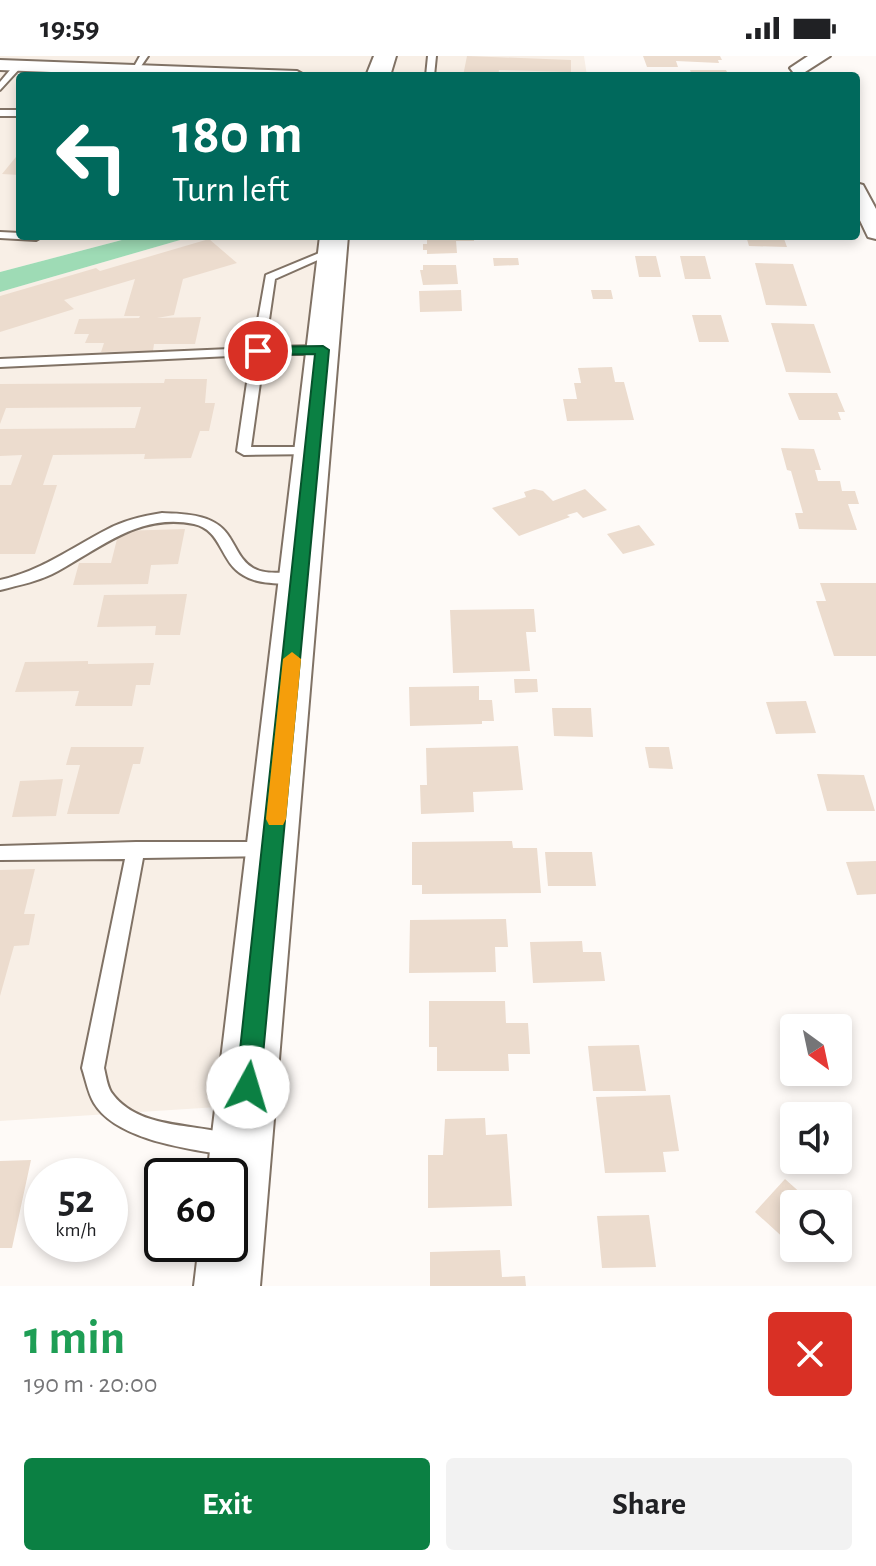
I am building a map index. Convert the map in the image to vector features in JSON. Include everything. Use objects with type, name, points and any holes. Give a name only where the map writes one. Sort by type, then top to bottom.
[{"type":"main road","points":[[227,1286],[334,244]]},
{"type":"street","points":[[798,67],[821,56]]},
{"type":"street","points":[[54,72],[139,63],[204,72]]},
{"type":"street","points":[[860,198],[876,232]]},
{"type":"lane","points":[[313,451],[244,451],[270,277],[334,244]]},
{"type":"lane","points":[[0,363],[323,350]]},
{"type":"lane","points":[[0,585],[18,583],[51,571],[127,523],[151,518],[190,519],[206,523],[223,534],[241,567],[257,576],[300,579]]},
{"type":"lane","points":[[136,849],[93,1068],[103,1098],[122,1116],[173,1135],[241,1146]]},
{"type":"lane","points":[[0,853],[273,849]]},
{"type":"shaded area","points":[[0,56],[584,56],[586,72],[16,72],[16,240],[122,240],[0,272]]},
{"type":"shaded area","points":[[180,240],[340,240],[249,1105],[0,1121],[0,292]]},
{"type":"green space","points":[[122,240],[180,240],[0,292],[0,272]]},
{"type":"building","points":[[467,56],[571,60],[571,72],[464,72]]},
{"type":"building","points":[[643,56],[720,56],[722,60],[718,60],[719,63],[676,61],[678,67],[647,67]]},
{"type":"building","points":[[690,70],[727,72],[691,72]]},
{"type":"building","points":[[16,157],[16,175],[2,174]]},
{"type":"building","points":[[206,240],[210,240],[237,263],[183,279],[174,315],[157,318],[201,317],[195,344],[154,344],[153,351],[101,352],[104,343],[85,343],[89,334],[74,334],[79,319],[139,318],[124,316],[135,279],[64,300],[74,309],[0,332],[0,296],[96,268],[100,271]]},
{"type":"building","points":[[427,240],[474,241],[456,241],[457,253],[427,254],[423,244],[427,244]]},
{"type":"building","points":[[747,240],[784,240],[787,247],[749,246]]},
{"type":"building","points":[[635,256],[656,256],[661,277],[639,277]]},
{"type":"building","points":[[680,256],[705,256],[711,279],[685,279]]},
{"type":"building","points":[[493,258],[518,258],[519,265],[494,266]]},
{"type":"building","points":[[755,263],[793,264],[807,306],[766,305]]},
{"type":"building","points":[[423,265],[456,265],[458,284],[423,285],[420,270],[423,270]]},
{"type":"building","points":[[461,290],[462,311],[420,312],[419,291]]},
{"type":"building","points":[[591,290],[611,290],[613,299],[593,299]]},
{"type":"building","points":[[692,315],[721,315],[729,342],[699,342]]},
{"type":"building","points":[[771,323],[814,324],[831,373],[786,372]]},
{"type":"building","points":[[612,367],[615,382],[624,382],[634,420],[567,421],[563,399],[577,399],[574,383],[581,383],[578,368]]},
{"type":"building","points":[[165,379],[207,379],[205,403],[215,403],[209,431],[200,431],[191,458],[144,459],[145,454],[53,455],[43,485],[57,485],[35,554],[0,554],[0,485],[11,485],[22,455],[0,456],[0,429],[135,428],[141,407],[6,408],[0,424],[0,384],[164,383]]},
{"type":"building","points":[[788,393],[837,393],[845,412],[838,412],[841,420],[799,420]]},
{"type":"building","points":[[781,448],[814,449],[821,470],[815,470],[818,481],[840,481],[842,491],[855,491],[859,504],[848,504],[857,530],[799,529],[795,513],[803,513]]},
{"type":"building","points":[[534,489],[543,491],[553,501],[585,489],[607,510],[583,518],[577,512],[519,536],[492,508],[526,497],[524,492]]},
{"type":"building","points":[[639,525],[655,545],[623,554],[607,534]]},
{"type":"building","points":[[185,529],[178,564],[151,565],[148,584],[73,585],[79,563],[111,563],[119,531]]},
{"type":"building","points":[[820,583],[876,583],[876,656],[834,656],[816,601],[826,601]]},
{"type":"building","points":[[187,594],[180,635],[155,635],[156,626],[97,627],[104,595]]},
{"type":"building","points":[[534,609],[536,632],[526,632],[530,671],[453,673],[450,610]]},
{"type":"building","points":[[88,661],[88,664],[154,663],[150,685],[136,685],[132,706],[75,706],[79,691],[15,692],[25,662]]},
{"type":"building","points":[[514,679],[537,679],[538,692],[515,693]]},
{"type":"building","points":[[479,686],[479,700],[492,700],[494,721],[410,726],[409,687]]},
{"type":"building","points":[[806,701],[816,733],[776,734],[766,702]]},
{"type":"building","points":[[552,708],[591,708],[593,737],[554,736]]},
{"type":"building","points":[[518,746],[523,790],[473,792],[474,812],[421,814],[420,785],[427,785],[426,748]]},
{"type":"building","points":[[71,747],[144,747],[140,764],[133,764],[119,814],[67,814],[80,765],[66,765]]},
{"type":"building","points":[[645,747],[669,747],[673,769],[649,768]]},
{"type":"building","points":[[817,774],[864,775],[875,811],[827,811]]},
{"type":"building","points":[[63,779],[56,816],[12,817],[20,781]]},
{"type":"building","points":[[512,841],[513,848],[537,848],[541,893],[422,894],[422,885],[412,885],[412,842]]},
{"type":"building","points":[[545,852],[592,852],[596,886],[548,886]]},
{"type":"building","points":[[876,861],[876,894],[857,895],[846,862]]},
{"type":"building","points":[[35,869],[24,914],[35,914],[29,945],[14,946],[0,996],[0,870]]},
{"type":"building","points":[[506,919],[508,947],[495,947],[496,972],[409,973],[410,920]]},
{"type":"building","points":[[582,941],[583,952],[601,952],[605,981],[533,983],[530,942]]},
{"type":"building","points":[[429,1001],[505,1001],[506,1023],[528,1023],[530,1054],[508,1054],[509,1071],[437,1071],[437,1047],[429,1047]]},
{"type":"building","points":[[639,1045],[646,1091],[593,1091],[588,1046]]},
{"type":"building","points":[[670,1095],[679,1151],[663,1152],[666,1172],[605,1173],[596,1097]]},
{"type":"building","points":[[485,1118],[486,1135],[507,1134],[512,1206],[428,1208],[428,1155],[443,1155],[445,1119]]},
{"type":"building","points":[[24,1160],[24,1192],[12,1248],[0,1248],[0,1161]]},
{"type":"building","points":[[785,1179],[797,1190],[780,1190],[780,1234],[755,1212]]},
{"type":"building","points":[[649,1215],[656,1267],[602,1268],[597,1216]]},
{"type":"building","points":[[500,1250],[502,1277],[525,1276],[526,1286],[430,1286],[430,1252]]},
{"type":"slow traffic","points":[[276,819],[292,659]]},
{"type":"route","points":[[248,1087],[323,350],[258,351]]}]
